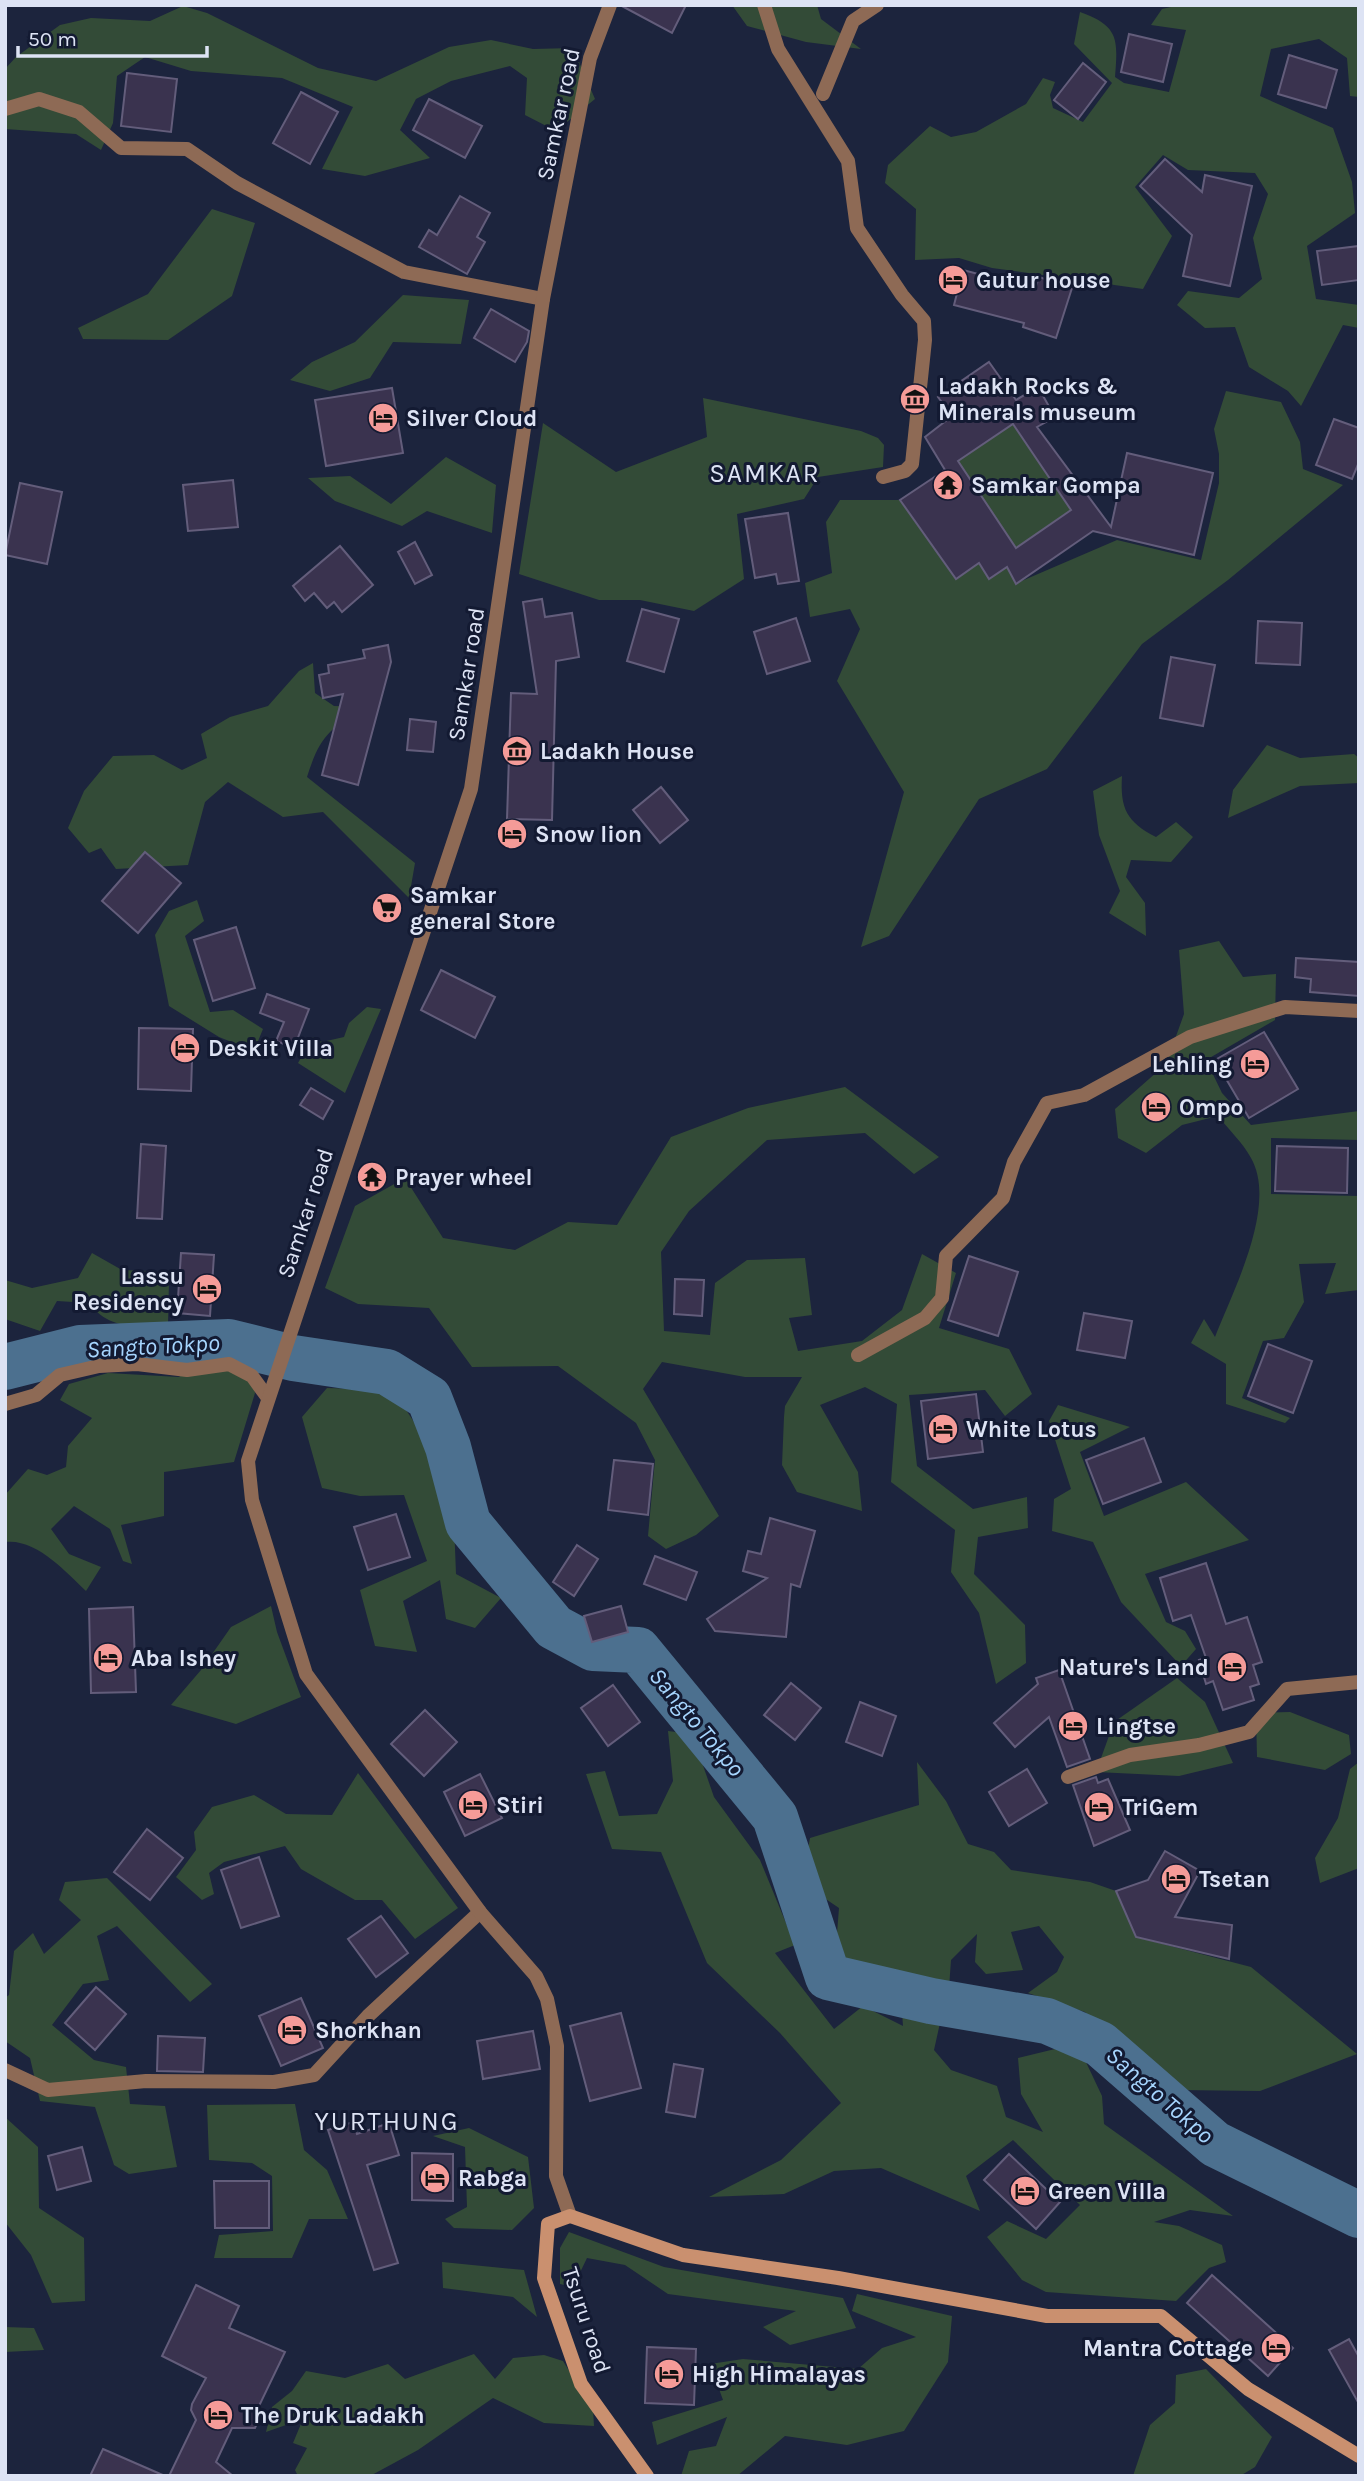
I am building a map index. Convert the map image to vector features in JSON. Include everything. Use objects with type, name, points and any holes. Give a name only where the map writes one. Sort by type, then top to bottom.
[{"type":"main road","points":[[570,2216],[683,2255],[838,2278],[1046,2316],[1161,2316],[1248,2389],[1359,2456]]},
{"type":"main road","name":"Tsuru road","points":[[570,2216],[548,2224],[544,2278],[582,2384],[647,2476]]},
{"type":"street","name":"Samkar road","points":[[570,2216],[556,2176],[557,2046],[547,1999],[537,1976],[480,1913],[306,1674],[253,1500],[248,1461],[471,789],[543,299],[590,58],[610,5]]},
{"type":"street","points":[[764,5],[778,48],[848,161],[857,228],[902,296],[924,321],[925,340],[912,464],[905,471],[883,477]]},
{"type":"street","points":[[822,94],[853,21],[877,5]]},
{"type":"street","points":[[5,109],[39,99],[79,112],[121,148],[187,149],[237,183],[404,272],[543,299]]},
{"type":"street","points":[[858,1355],[925,1318],[942,1298],[946,1255],[1003,1198],[1014,1162],[1047,1103],[1084,1095],[1189,1037],[1284,1007],[1359,1011]]},
{"type":"street","points":[[5,1404],[36,1395],[60,1375],[99,1366],[137,1364],[187,1370],[229,1364],[252,1376],[268,1398]]},
{"type":"street","points":[[1068,1777],[1130,1755],[1199,1745],[1249,1732],[1287,1689],[1359,1682]]},
{"type":"street","points":[[5,2070],[48,2090],[146,2081],[274,2082],[314,2075],[368,2016],[480,1913]]},
{"type":"green space","points":[[732,5],[817,5],[821,19],[861,49],[806,42],[747,26]]},
{"type":"green space","points":[[1180,5],[1359,5],[1359,97],[1350,96],[1347,58],[1319,39],[1271,49],[1260,96],[1333,128],[1352,182],[1355,213],[1307,246],[1316,299],[1359,305],[1359,328],[1343,325],[1301,406],[1288,391],[1249,367],[1235,327],[1205,328],[1177,305],[1188,291],[1239,298],[1262,279],[1253,238],[1268,194],[1255,173],[1188,170],[1163,155],[1135,187],[1172,236],[1143,289],[992,268],[959,258],[915,260],[916,209],[885,183],[888,165],[930,126],[951,137],[976,132],[1026,104],[1043,78],[1055,82],[1050,95],[1053,108],[1083,122],[1112,83],[1074,44],[1080,12],[1102,23],[1113,36],[1116,43],[1115,77],[1124,83],[1169,92],[1186,30],[1151,25],[1162,9]]},
{"type":"green space","points":[[183,6],[207,13],[318,68],[376,81],[449,47],[491,40],[533,49],[573,48],[595,99],[556,131],[525,115],[527,78],[510,66],[451,81],[416,99],[400,130],[430,158],[365,176],[322,169],[353,107],[282,78],[191,71],[145,57],[117,76],[113,123],[101,150],[76,134],[5,129],[5,69],[16,57],[60,25],[91,18],[150,21]]},
{"type":"green space","points":[[212,209],[255,223],[232,296],[168,340],[83,339],[78,328],[148,294]]},
{"type":"green space","points":[[403,295],[469,300],[461,344],[393,342],[370,378],[330,391],[290,380],[312,362],[355,342]]},
{"type":"green space","points":[[1226,391],[1281,402],[1300,442],[1303,469],[1343,485],[1228,580],[1142,644],[1047,769],[979,799],[889,936],[861,947],[904,792],[837,681],[860,629],[850,609],[810,617],[805,583],[832,573],[826,522],[840,500],[900,500],[956,579],[979,563],[1007,567],[1017,583],[1117,540],[1201,560],[1219,483],[1219,454],[1214,429]]},
{"type":"green space","points":[[703,398],[861,431],[878,438],[884,445],[883,467],[818,477],[804,499],[737,514],[744,579],[694,611],[640,600],[599,600],[519,574],[543,423],[616,472],[707,437]]},
{"type":"green space","points":[[1013,423],[1071,510],[1016,548],[958,461]]},
{"type":"green space","points":[[446,457],[496,485],[492,533],[427,511],[402,526],[335,501],[308,478],[350,476],[391,504]]},
{"type":"green space","points":[[313,663],[315,693],[334,706],[366,707],[343,721],[328,735],[316,752],[307,777],[415,863],[409,898],[323,812],[283,817],[228,782],[205,802],[188,865],[116,869],[101,848],[89,853],[68,828],[84,791],[113,756],[154,755],[182,770],[207,758],[201,734],[230,717],[268,706],[299,671]]},
{"type":"green space","points":[[1267,745],[1300,758],[1354,754],[1359,758],[1359,783],[1300,786],[1228,818],[1233,790]]},
{"type":"green space","points":[[1122,776],[1124,806],[1138,826],[1156,837],[1176,822],[1193,837],[1171,862],[1131,860],[1126,877],[1145,903],[1146,936],[1109,913],[1120,891],[1099,835],[1093,791]]},
{"type":"green space","points":[[197,900],[204,921],[185,936],[210,1012],[233,1010],[263,1029],[254,1051],[219,1037],[169,1006],[155,935],[169,911]]},
{"type":"green space","points":[[1219,941],[1243,977],[1276,974],[1275,1020],[1206,1060],[1222,1093],[1251,1125],[1359,1111],[1359,1140],[1271,1138],[1271,1194],[1359,1196],[1359,1290],[1325,1294],[1336,1263],[1299,1264],[1304,1302],[1284,1338],[1263,1341],[1242,1398],[1290,1418],[1285,1423],[1226,1404],[1226,1364],[1191,1343],[1204,1319],[1215,1337],[1250,1248],[1259,1199],[1258,1177],[1251,1158],[1218,1116],[1182,1125],[1146,1153],[1118,1138],[1115,1109],[1166,1064],[1184,1014],[1179,950]]},
{"type":"green space","points":[[367,1007],[381,1009],[345,1093],[298,1063],[313,1037],[322,1042],[344,1037],[349,1023]]},
{"type":"green space","points":[[845,1087],[939,1157],[914,1174],[865,1133],[767,1140],[689,1211],[661,1252],[664,1331],[710,1335],[715,1283],[747,1260],[805,1258],[812,1315],[789,1318],[798,1351],[862,1341],[902,1310],[922,1254],[956,1273],[939,1328],[1009,1349],[1032,1394],[1005,1416],[985,1390],[909,1395],[917,1466],[973,1509],[1027,1497],[1028,1528],[978,1537],[974,1574],[1025,1625],[1026,1663],[996,1684],[979,1613],[951,1572],[955,1530],[891,1482],[897,1404],[865,1387],[820,1405],[858,1472],[862,1511],[797,1492],[782,1465],[785,1406],[802,1377],[745,1377],[662,1362],[643,1389],[719,1516],[696,1535],[666,1549],[648,1536],[655,1460],[636,1423],[558,1366],[472,1367],[429,1308],[358,1304],[325,1288],[355,1206],[405,1178],[443,1238],[515,1250],[568,1222],[617,1225],[671,1137],[748,1108]]},
{"type":"green space","points":[[92,1253],[122,1270],[148,1271],[169,1280],[168,1325],[124,1325],[105,1318],[89,1303],[57,1301],[40,1331],[5,1319],[5,1280],[32,1288],[78,1278]]},
{"type":"green space","points":[[204,1358],[250,1365],[255,1393],[234,1462],[164,1472],[164,1516],[121,1525],[132,1564],[123,1561],[110,1529],[74,1506],[51,1529],[69,1554],[101,1567],[86,1591],[60,1566],[39,1551],[17,1542],[5,1542],[5,1495],[28,1469],[47,1475],[66,1467],[68,1446],[92,1418],[60,1400],[69,1384],[108,1373],[179,1377]]},
{"type":"green space","points":[[327,1388],[393,1390],[431,1448],[453,1496],[456,1574],[501,1598],[475,1628],[446,1619],[440,1580],[403,1601],[417,1652],[375,1646],[360,1590],[427,1561],[404,1495],[360,1496],[322,1488],[302,1417]]},
{"type":"green space","points":[[1058,1405],[1130,1427],[1080,1452],[1104,1516],[1186,1482],[1249,1540],[1145,1574],[1166,1622],[1185,1631],[1196,1649],[1181,1666],[1121,1602],[1093,1542],[1052,1531],[1054,1499],[1071,1489],[1049,1421]]},
{"type":"green space","points":[[271,1606],[277,1632],[301,1697],[236,1724],[171,1705],[201,1670],[231,1627]]},
{"type":"green space","points":[[1177,1678],[1205,1702],[1233,1763],[1179,1776],[1096,1772],[1114,1722]]},
{"type":"green space","points":[[1290,1712],[1349,1735],[1351,1754],[1325,1770],[1257,1757],[1256,1713]]},
{"type":"green space","points":[[668,1731],[692,1734],[714,1797],[760,1860],[795,1945],[775,1953],[834,2029],[863,2006],[903,2026],[902,2012],[940,2023],[934,2050],[951,2070],[997,2086],[1006,2117],[1043,2132],[1021,2094],[1018,2058],[1055,2049],[1085,2060],[1102,2096],[1104,2124],[1233,2216],[1190,2210],[1154,2222],[1179,2226],[1222,2245],[1226,2262],[1209,2268],[1176,2301],[1046,2292],[1022,2280],[987,2237],[1007,2221],[1046,2239],[1080,2205],[1013,2140],[966,2176],[980,2211],[881,2168],[834,2171],[784,2194],[709,2197],[781,2160],[841,2103],[780,2033],[707,1963],[661,1852],[612,1849],[586,1774],[605,1771],[619,1816],[657,1814],[673,1781]]},
{"type":"green space","points":[[917,1762],[946,1801],[968,1844],[994,1852],[1011,1870],[1090,1882],[1116,1891],[1136,1937],[1251,1967],[1357,2054],[1260,2091],[1178,2090],[1118,2047],[1085,2012],[1028,1993],[1057,1972],[1064,1957],[1039,1926],[1011,1932],[1023,1970],[986,1974],[975,1962],[977,1934],[951,1960],[949,1988],[871,1977],[835,1959],[839,1908],[802,1883],[810,1838],[919,1805]]},
{"type":"green space","points":[[1359,1762],[1359,1868],[1320,1883],[1315,1858],[1338,1818],[1350,1769]]},
{"type":"green space","points":[[358,1773],[458,1908],[415,1939],[382,1900],[355,1900],[301,1869],[285,1846],[224,1862],[209,1873],[214,1894],[202,1900],[176,1877],[196,1850],[194,1832],[212,1807],[254,1795],[286,1814],[332,1815]]},
{"type":"green space","points":[[107,1878],[212,1984],[190,2002],[117,1926],[97,1936],[109,1980],[83,1984],[52,2025],[94,2060],[126,2067],[130,2104],[165,2106],[177,2167],[129,2174],[114,2165],[95,2107],[40,2101],[30,2058],[5,2041],[5,1998],[9,1995],[14,1951],[33,1933],[44,1954],[81,1920],[59,1900],[65,1882]]},
{"type":"green space","points":[[295,2104],[304,2150],[327,2170],[348,2219],[309,2219],[292,2258],[214,2258],[219,2235],[273,2231],[272,2176],[252,2163],[209,2160],[207,2105]]},
{"type":"green space","points":[[5,2117],[38,2147],[39,2208],[84,2238],[85,2301],[52,2303],[31,2255],[5,2222]]},
{"type":"green space","points":[[469,2128],[528,2157],[534,2208],[512,2230],[454,2228],[445,2219],[467,2207],[465,2147],[433,2136]]},
{"type":"green space","points":[[569,2232],[664,2267],[843,2298],[856,2328],[790,2345],[763,2327],[796,2311],[668,2294],[625,2265],[587,2258],[573,2287],[560,2284],[560,2248]]},
{"type":"green space","points":[[442,2262],[524,2270],[537,2317],[513,2297],[443,2288]]},
{"type":"green space","points":[[857,2294],[952,2316],[948,2362],[904,2431],[847,2445],[785,2436],[737,2476],[681,2476],[689,2451],[716,2446],[727,2417],[657,2445],[652,2422],[723,2400],[710,2364],[743,2359],[858,2369],[882,2348],[916,2337],[852,2311]]},
{"type":"green space","points":[[5,2327],[34,2328],[44,2350],[5,2352]]},
{"type":"green space","points":[[474,2354],[495,2379],[513,2358],[544,2355],[563,2361],[593,2409],[594,2426],[544,2423],[493,2398],[418,2450],[370,2476],[298,2476],[295,2470],[307,2448],[293,2443],[303,2419],[266,2432],[272,2407],[292,2391],[306,2371],[345,2378],[388,2364],[405,2379]]},
{"type":"green space","points":[[1206,2369],[1272,2437],[1255,2467],[1240,2476],[1133,2476],[1150,2425],[1175,2403],[1176,2375]]},
{"type":"building","points":[[620,5],[686,5],[672,33]]},
{"type":"building","points":[[1129,34],[1172,44],[1163,82],[1121,72]]},
{"type":"building","points":[[1289,55],[1337,70],[1326,108],[1278,94]]},
{"type":"building","points":[[1083,63],[1106,82],[1078,119],[1054,100]]},
{"type":"building","points":[[127,73],[177,79],[171,132],[121,126]]},
{"type":"building","points":[[301,92],[338,112],[310,164],[273,143]]},
{"type":"building","points":[[429,99],[482,126],[465,158],[413,130]]},
{"type":"building","points":[[1165,159],[1202,192],[1205,175],[1252,186],[1230,286],[1183,276],[1192,235],[1140,186]]},
{"type":"building","points":[[460,196],[490,213],[477,237],[485,242],[467,274],[419,247],[429,230],[437,235]]},
{"type":"building","points":[[1359,246],[1359,280],[1322,285],[1317,251]]},
{"type":"building","points":[[963,270],[1035,289],[1039,277],[1072,288],[1056,338],[1023,327],[1024,323],[954,305]]},
{"type":"building","points":[[491,309],[529,331],[527,342],[515,362],[474,338]]},
{"type":"building","name":"Samkar Gompa","points":[[989,362],[1016,400],[1038,387],[1055,417],[1037,427],[1111,527],[1127,453],[1213,473],[1194,555],[1093,531],[1016,584],[1007,567],[989,579],[979,563],[956,579],[900,500],[945,470],[925,437],[952,416],[938,397]],"holes":[[[1013,424],[1071,510],[1016,548],[958,461]]]},
{"type":"building","points":[[392,388],[403,453],[326,466],[315,400]]},
{"type":"building","points":[[1334,419],[1359,428],[1359,462],[1352,479],[1316,465]]},
{"type":"building","points":[[233,480],[238,527],[188,531],[183,485]]},
{"type":"building","points":[[20,483],[62,492],[47,564],[5,555]]},
{"type":"building","points":[[788,513],[799,581],[778,584],[776,574],[755,578],[745,519]]},
{"type":"building","points":[[415,542],[432,575],[415,584],[398,552]]},
{"type":"building","points":[[340,546],[373,585],[342,612],[334,602],[327,608],[314,593],[305,601],[293,586]]},
{"type":"building","points":[[542,599],[545,617],[572,613],[579,657],[556,661],[552,820],[507,819],[511,693],[537,694],[523,602]]},
{"type":"building","points":[[642,609],[679,619],[664,672],[627,661]]},
{"type":"building","points":[[796,618],[810,661],[767,674],[754,632]]},
{"type":"building","points":[[1258,621],[1302,623],[1300,665],[1256,663]]},
{"type":"building","points":[[388,645],[391,662],[358,785],[322,775],[343,694],[323,698],[319,675],[329,673],[328,665],[365,658],[363,650]]},
{"type":"building","points":[[1171,657],[1215,665],[1203,726],[1160,718]]},
{"type":"building","points":[[410,719],[436,722],[433,752],[407,750]]},
{"type":"building","points":[[661,787],[688,820],[660,843],[633,810]]},
{"type":"building","points":[[145,852],[181,883],[138,933],[102,901]]},
{"type":"building","points":[[236,927],[255,988],[213,1001],[194,940]]},
{"type":"building","points":[[1296,958],[1359,962],[1359,996],[1310,992],[1311,979],[1295,977]]},
{"type":"building","points":[[441,970],[495,997],[475,1038],[421,1010]]},
{"type":"building","points":[[267,994],[309,1009],[294,1048],[276,1041],[284,1022],[260,1013]]},
{"type":"building","points":[[139,1028],[193,1029],[191,1091],[138,1089]]},
{"type":"building","points":[[1264,1032],[1298,1089],[1249,1118],[1215,1060]]},
{"type":"building","points":[[311,1088],[333,1101],[323,1119],[300,1105]]},
{"type":"building","points":[[141,1144],[166,1146],[162,1219],[137,1218]]},
{"type":"building","points":[[1277,1146],[1348,1148],[1347,1193],[1275,1191]]},
{"type":"building","points":[[181,1253],[214,1255],[210,1316],[177,1313]]},
{"type":"building","points":[[969,1256],[1018,1272],[998,1336],[948,1320]]},
{"type":"building","points":[[675,1279],[704,1280],[702,1316],[674,1314]]},
{"type":"building","points":[[1084,1313],[1132,1321],[1125,1358],[1077,1350]]},
{"type":"building","points":[[1268,1344],[1312,1361],[1293,1413],[1248,1396]]},
{"type":"building","points":[[976,1394],[983,1452],[928,1459],[921,1401]]},
{"type":"building","points":[[1144,1438],[1161,1482],[1103,1504],[1086,1460]]},
{"type":"building","points":[[614,1460],[653,1464],[648,1515],[608,1510]]},
{"type":"building","points":[[396,1514],[410,1557],[368,1570],[354,1527]]},
{"type":"building","points":[[770,1518],[815,1531],[800,1587],[791,1584],[786,1637],[715,1631],[707,1619],[767,1578],[743,1571],[748,1551],[761,1554]]},
{"type":"building","points":[[577,1545],[598,1559],[574,1596],[553,1582]]},
{"type":"building","points":[[655,1556],[697,1572],[686,1600],[644,1584]]},
{"type":"building","points":[[1206,1563],[1226,1624],[1247,1617],[1262,1662],[1253,1665],[1259,1684],[1250,1687],[1254,1700],[1223,1710],[1213,1681],[1206,1684],[1199,1660],[1206,1658],[1191,1615],[1173,1621],[1160,1578]]},
{"type":"building","points":[[621,1606],[628,1632],[592,1642],[584,1616]]},
{"type":"building","points":[[133,1607],[136,1692],[91,1693],[89,1609]]},
{"type":"building","points":[[1059,1670],[1090,1759],[1067,1767],[1049,1717],[1015,1747],[994,1723],[1038,1684],[1036,1678]]},
{"type":"building","points":[[791,1683],[821,1708],[795,1740],[764,1715]]},
{"type":"building","points":[[613,1685],[640,1722],[608,1746],[581,1708]]},
{"type":"building","points":[[860,1702],[896,1716],[882,1756],[846,1742]]},
{"type":"building","points":[[425,1710],[457,1742],[424,1776],[391,1744]]},
{"type":"building","points":[[1027,1769],[1047,1803],[1009,1826],[989,1792]]},
{"type":"building","name":"Stiri","points":[[480,1774],[502,1818],[465,1836],[444,1792]]},
{"type":"building","points":[[1096,1777],[1098,1783],[1108,1779],[1130,1830],[1094,1846],[1073,1785]]},
{"type":"building","points":[[147,1829],[183,1858],[150,1900],[114,1872]]},
{"type":"building","points":[[1165,1851],[1200,1871],[1175,1917],[1232,1925],[1229,1959],[1136,1937],[1116,1891],[1148,1880]]},
{"type":"building","points":[[259,1857],[279,1916],[241,1928],[221,1870]]},
{"type":"building","points":[[381,1916],[408,1953],[376,1977],[348,1939]]},
{"type":"building","points":[[96,1987],[126,2014],[95,2050],[65,2023]]},
{"type":"building","points":[[301,1998],[323,2048],[281,2066],[259,2016]]},
{"type":"building","points":[[621,2013],[641,2088],[590,2101],[570,2026]]},
{"type":"building","points":[[533,2031],[540,2069],[483,2079],[477,2041]]},
{"type":"building","points":[[158,2036],[205,2038],[203,2072],[157,2071]]},
{"type":"building","points":[[674,2064],[703,2069],[695,2117],[666,2112]]},
{"type":"building","points":[[353,2122],[357,2134],[389,2123],[399,2155],[367,2165],[398,2263],[374,2270],[328,2130]]},
{"type":"building","points":[[82,2147],[91,2181],[57,2190],[48,2156]]},
{"type":"building","points":[[412,2153],[453,2154],[453,2201],[412,2200]]},
{"type":"building","points":[[1009,2154],[1060,2202],[1036,2229],[984,2180]]},
{"type":"building","points":[[214,2181],[269,2181],[269,2228],[215,2228]]},
{"type":"building","points":[[1212,2275],[1293,2348],[1268,2376],[1187,2303]]},
{"type":"building","points":[[196,2285],[239,2306],[229,2328],[285,2352],[258,2408],[262,2412],[255,2428],[232,2428],[216,2462],[233,2476],[169,2476],[196,2420],[191,2410],[192,2404],[206,2378],[162,2356]]},
{"type":"building","points":[[1349,2339],[1359,2357],[1359,2404],[1329,2350]]},
{"type":"building","points":[[647,2347],[696,2349],[694,2405],[645,2403]]},
{"type":"building","points":[[103,2449],[165,2476],[90,2476]]},
{"type":"waterway","name":"Sangto Tokpo","points":[[5,1367],[80,1348],[229,1342],[293,1358],[387,1372],[429,1398],[448,1447],[468,1523],[554,1627],[593,1648],[638,1650],[775,1817],[828,1977],[931,2001],[1047,2021],[1100,2044],[1215,2144],[1359,2215]]},
{"type":"place","name":"Gutur house","points":[[953,280]]},
{"type":"place","name":"Ladakh Rocks & Minerals museum","points":[[915,399]]},
{"type":"place","name":"Silver Cloud","points":[[383,418]]},
{"type":"place","name":"Samkar Gompa","points":[[948,485]]},
{"type":"place","name":"Ladakh House","points":[[517,751]]},
{"type":"place","name":"Snow lion","points":[[512,834]]},
{"type":"place","name":"Samkar general Store","points":[[387,908]]},
{"type":"place","name":"Deskit Villa","points":[[185,1048]]},
{"type":"place","name":"Lehling","points":[[1255,1064]]},
{"type":"place","name":"Ompo","points":[[1156,1107]]},
{"type":"place","name":"Prayer wheel","points":[[372,1177]]},
{"type":"place","name":"Lassu Residency","points":[[207,1289]]},
{"type":"place","name":"White Lotus","points":[[943,1429]]},
{"type":"place","name":"Aba Ishey","points":[[108,1658]]},
{"type":"place","name":"Nature's Land","points":[[1232,1667]]},
{"type":"place","name":"Lingtse","points":[[1073,1726]]},
{"type":"place","name":"Stiri","points":[[473,1805]]},
{"type":"place","name":"TriGem","points":[[1099,1807]]},
{"type":"place","name":"Tsetan","points":[[1176,1879]]},
{"type":"place","name":"Shorkhan","points":[[292,2030]]},
{"type":"place","name":"Rabga","points":[[435,2178]]},
{"type":"place","name":"Green Villa","points":[[1025,2191]]},
{"type":"place","name":"Mantra Cottage","points":[[1276,2348]]},
{"type":"place","name":"High Himalayas","points":[[669,2374]]},
{"type":"place","name":"The Druk Ladakh","points":[[218,2415]]},
{"type":"district","name":"SAMKAR","points":[[765,473]]},
{"type":"district","name":"YURTHUNG","points":[[387,2121]]}]
